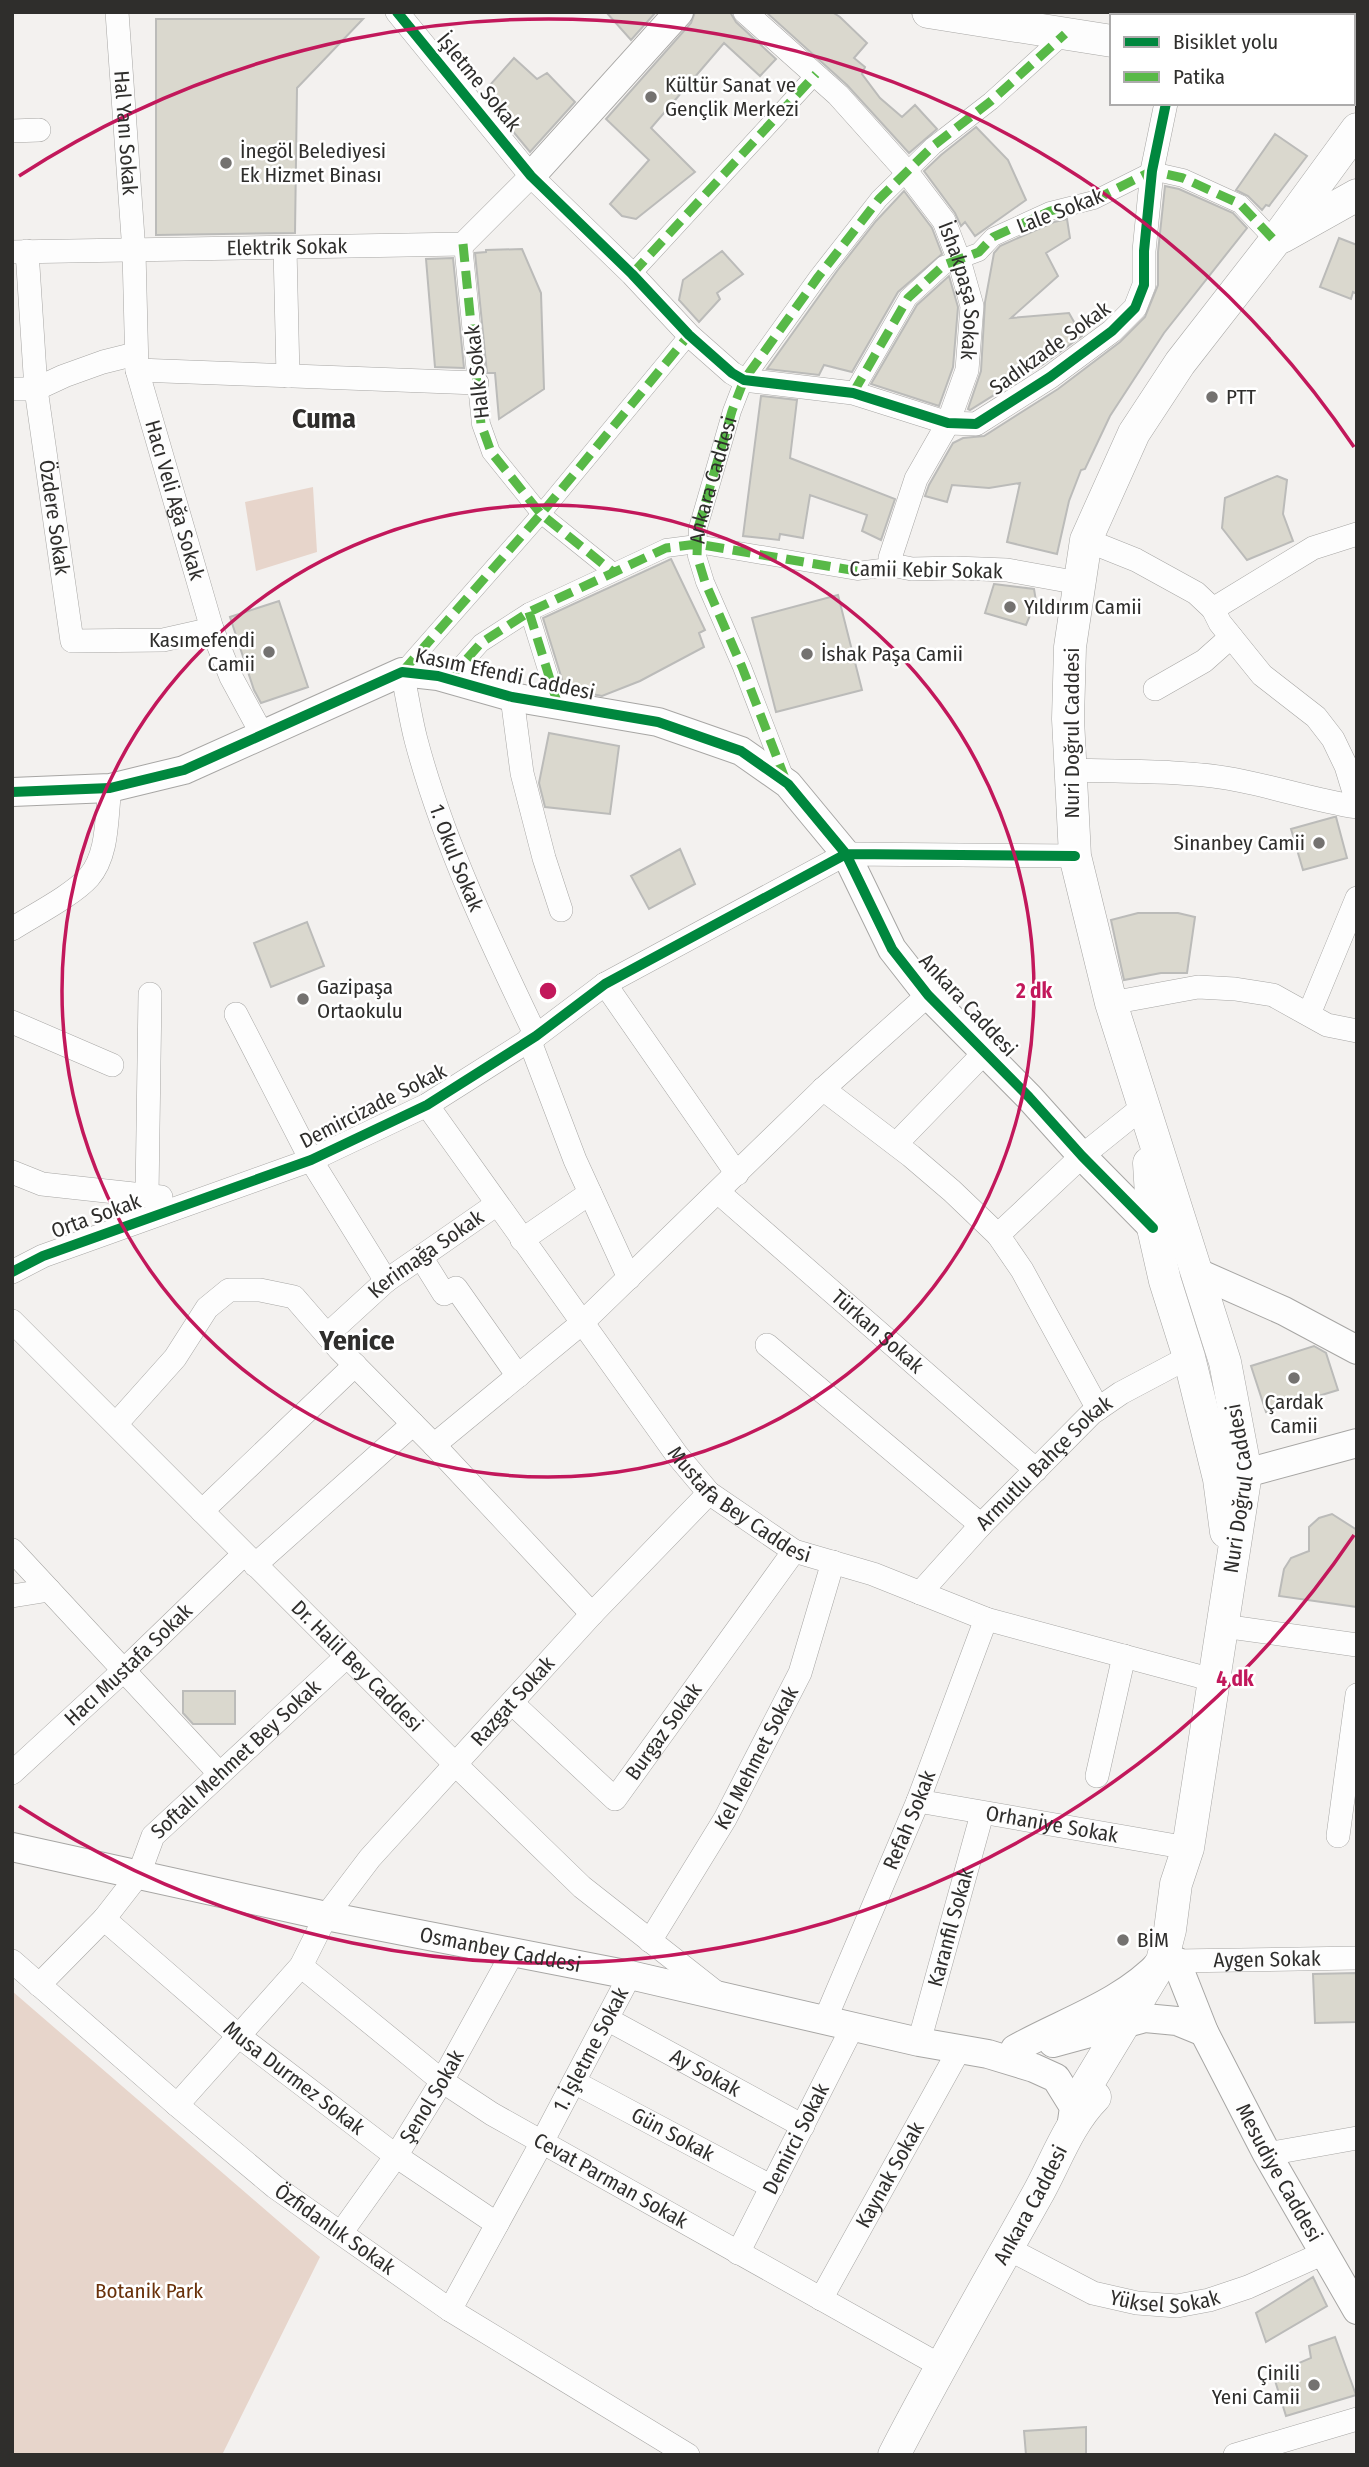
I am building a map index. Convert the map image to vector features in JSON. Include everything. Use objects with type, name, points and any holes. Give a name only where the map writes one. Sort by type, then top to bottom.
[{"type":"main road","points":[[928,12],[1110,41]]},
{"type":"main road","name":"Nuri Doğrul Caddesi","points":[[1188,1848],[1232,1574],[1232,1476],[1224,1362],[1111,1003],[1075,856],[1068,719],[1070,647],[1076,582],[1086,540],[1135,433],[1180,363],[1275,241],[1357,128]]},
{"type":"main road","name":"Nuri Doğrul Caddesi","points":[[1275,241],[1357,195]]},
{"type":"main road","name":"Nuri Doğrul Caddesi","points":[[1144,1106],[1153,1228],[1165,1281],[1232,1476]]},
{"type":"main road","name":"Ankara Caddesi","points":[[894,2455],[1076,2120],[1098,2093],[1131,2011],[1169,1961],[1190,1884],[1188,1848]]},
{"type":"street","name":"Hal Yanı Sokak","points":[[117,12],[134,252]]},
{"type":"street","name":"İşletme Sokak","points":[[397,12],[531,176],[632,274],[690,335],[732,373],[744,380]]},
{"type":"street","points":[[463,244],[531,176],[679,12]]},
{"type":"street","name":"İshakpaşa Sokak","points":[[745,12],[816,74],[906,171],[944,221],[972,306],[967,370],[948,423]]},
{"type":"street","name":"Ankara Caddesi","points":[[1065,34],[991,101],[959,124],[906,171],[879,199],[818,277],[744,380],[718,455],[698,528],[697,556],[705,582],[788,784],[846,854],[892,949],[928,995],[1153,1228]]},
{"type":"street","points":[[632,274],[816,74]]},
{"type":"street","name":"Sadıkzade Sokak","points":[[948,423],[976,424],[1050,377],[1112,331],[1135,308],[1144,285],[1144,251],[1152,171],[1166,105]]},
{"type":"street","points":[[12,131],[39,130]]},
{"type":"street","points":[[1152,171],[1183,178],[1240,204],[1275,241]]},
{"type":"street","name":"Lale Sokak","points":[[853,393],[908,298],[944,265],[979,252],[993,237],[1049,211],[1094,200],[1152,171]]},
{"type":"street","name":"Elektrik Sokak","points":[[20,252],[463,244]]},
{"type":"street","name":"Halk Sokak","points":[[463,244],[481,424],[491,452],[541,514],[613,572]]},
{"type":"street","points":[[285,248],[288,376]]},
{"type":"street","name":"Özdere Sokak","points":[[20,252],[36,389],[72,641],[163,640],[212,629]]},
{"type":"street","name":"Hacı Veli Ağa Sokak","points":[[134,252],[136,362],[212,629],[231,677],[263,736]]},
{"type":"street","points":[[402,671],[541,514],[690,335]]},
{"type":"street","points":[[12,389],[36,389],[103,362],[136,362],[288,376],[477,383]]},
{"type":"street","points":[[744,380],[853,393],[948,423],[916,479],[890,558],[897,566]]},
{"type":"street","points":[[1213,609],[1313,548],[1357,534]]},
{"type":"street","points":[[1071,770],[1191,774],[1230,779],[1316,800],[1357,805],[1346,766],[1333,739],[1316,717],[1262,675],[1231,637],[1213,609],[1196,593],[1136,560],[1086,540]]},
{"type":"street","name":"Camii Kebir Sokak","points":[[449,679],[481,643],[529,612],[666,548],[697,544],[857,571],[897,566],[912,569],[1007,570],[1076,582]]},
{"type":"street","points":[[529,612],[558,705]]},
{"type":"street","points":[[1155,689],[1204,661],[1231,637]]},
{"type":"street","name":"Kasım Efendi Caddesi","points":[[12,792],[110,788],[184,770],[402,671],[449,679],[512,697],[658,722],[741,751],[788,784]]},
{"type":"street","name":"1. Okul Sokak","points":[[402,671],[415,739],[439,810],[483,924],[532,1038],[575,1160],[629,1279]]},
{"type":"street","points":[[512,697],[522,773],[544,858],[561,910]]},
{"type":"street","points":[[12,929],[89,876],[99,857],[106,831],[110,788]]},
{"type":"street","points":[[846,854],[1075,856]]},
{"type":"street","name":"Demircizade Sokak","points":[[12,1172],[42,1184],[195,1200],[311,1160],[427,1105],[532,1038],[606,984],[846,854]]},
{"type":"street","points":[[1309,1014],[1356,900]]},
{"type":"street","points":[[606,984],[737,1174]]},
{"type":"street","points":[[1111,1003],[1198,988],[1235,989],[1273,995],[1327,1025],[1357,1031]]},
{"type":"street","points":[[147,1196],[150,994]]},
{"type":"street","points":[[434,1445],[582,1323],[823,1089],[928,995]]},
{"type":"street","points":[[236,1014],[311,1160],[386,1281]]},
{"type":"street","points":[[12,1022],[112,1065]]},
{"type":"street","points":[[896,1144],[985,1052]]},
{"type":"street","points":[[823,1089],[896,1144],[952,1191],[998,1235],[1022,1270],[1098,1409]]},
{"type":"street","name":"Mustafa Bey Caddesi","points":[[427,1105],[677,1455],[709,1493],[794,1550],[873,1574],[986,1619],[1213,1680]]},
{"type":"street","points":[[998,1235],[1082,1156],[1144,1106]]},
{"type":"street","name":"Türkan Sokak","points":[[718,1192],[1036,1470]]},
{"type":"street","points":[[522,1240],[590,1193]]},
{"type":"street","name":"Orta Sokak","points":[[12,1272],[43,1256],[195,1200]]},
{"type":"street","name":"Kerimağa Sokak","points":[[327,1335],[386,1281],[497,1204]]},
{"type":"street","points":[[421,1257],[444,1294],[456,1288],[518,1376]]},
{"type":"street","points":[[1165,1281],[1196,1272],[1284,1311],[1357,1350]]},
{"type":"street","points":[[116,1424],[175,1358],[207,1308],[229,1290],[260,1290],[294,1297],[355,1365],[592,1614]]},
{"type":"street","name":"Dr. Halil Bey Caddesi","points":[[12,1321],[582,1886],[719,1994]]},
{"type":"street","points":[[767,1345],[981,1525]]},
{"type":"street","name":"Armutlu Bahçe Sokak","points":[[920,1593],[981,1525],[1098,1409],[1121,1393],[1189,1357]]},
{"type":"street","points":[[202,1511],[355,1365]]},
{"type":"street","name":"Hacı Mustafa Sokak","points":[[12,1773],[250,1559],[413,1424]]},
{"type":"street","points":[[1232,1476],[1357,1443]]},
{"type":"street","name":"Razgat Sokak","points":[[177,2105],[301,1966],[326,1916],[370,1858],[592,1614],[709,1493]]},
{"type":"street","points":[[12,1550],[219,1773]]},
{"type":"street","name":"Burgaz Sokak","points":[[512,1703],[615,1799],[794,1550]]},
{"type":"street","name":"Kel Mehmet Sokak","points":[[650,1941],[725,1819],[800,1673],[833,1562]]},
{"type":"street","points":[[12,1596],[49,1590]]},
{"type":"street","name":"Refah Sokak","points":[[825,2020],[918,1801],[986,1619]]},
{"type":"street","points":[[1223,1626],[1357,1645]]},
{"type":"street","name":"Softalı Mehmet Bey Sokak","points":[[39,1984],[104,1919],[139,1874],[153,1836],[347,1656]]},
{"type":"street","points":[[1097,1776],[1124,1656]]},
{"type":"street","points":[[1338,1836],[1357,1695]]},
{"type":"street","name":"Orhaniye Sokak","points":[[918,1801],[1188,1848]]},
{"type":"street","name":"Karanfil Sokak","points":[[919,2042],[982,1814]]},
{"type":"street","name":"Osmanbey Caddesi","points":[[12,1847],[326,1916],[630,1975],[919,2042],[988,2054]]},
{"type":"street","name":"Musa Durmez Sokak","points":[[104,1919],[240,2037],[396,2156],[497,2224]]},
{"type":"street","name":"Şenol Sokak","points":[[341,2234],[396,2156],[442,2081],[513,1952]]},
{"type":"street","name":"Aygen Sokak","points":[[1169,1961],[1357,1958]]},
{"type":"street","name":"Özfidanlık Sokak","points":[[12,1961],[275,2187],[450,2309],[688,2455]]},
{"type":"street","name":"Mesudiye Caddesi","points":[[1169,1961],[1267,2154],[1324,2253],[1353,2294]]},
{"type":"street","name":"Cevat Parman Sokak","points":[[301,1966],[442,2081],[541,2144],[941,2366]]},
{"type":"street","name":"1. İşletme Sokak","points":[[450,2309],[630,1975]]},
{"type":"street","points":[[988,2054],[1046,2045],[1131,2011],[1177,2021],[1204,2032]]},
{"type":"street","name":"Ay Sokak","points":[[607,2019],[803,2126]]},
{"type":"street","name":"Demirci Sokak","points":[[738,2253],[853,2026]]},
{"type":"street","name":"Kaynak Sokak","points":[[821,2299],[959,2050]]},
{"type":"street","points":[[988,2054],[1020,2063],[1056,2078],[1074,2107],[1076,2120]]},
{"type":"street","name":"Gün Sokak","points":[[574,2082],[772,2187]]},
{"type":"street","points":[[1267,2154],[1357,2138]]},
{"type":"street","name":"Yüksel Sokak","points":[[1007,2248],[1093,2293],[1137,2303],[1177,2306],[1209,2300],[1248,2287],[1324,2253]]},
{"type":"street","points":[[1235,2455],[1357,2419]]},
{"type":"green space","points":[[313,487],[317,552],[256,571],[245,502]]},
{"type":"green space","name":"Botanik Park","points":[[12,1991],[320,2257],[222,2455],[12,2455]]},
{"type":"building","points":[[606,12],[656,12],[631,40]]},
{"type":"building","name":"Kültür Sanat ve Gençlik Merkezi","points":[[695,12],[730,12],[736,22],[776,59],[760,76],[724,43],[651,128],[695,172],[636,219],[622,216],[610,204],[649,160],[606,119],[691,23]]},
{"type":"building","points":[[766,12],[832,12],[840,17],[867,43],[854,58],[865,67],[862,74],[880,98],[902,117],[915,105],[937,129],[909,153],[847,85]]},
{"type":"building","name":"İnegöl Belediyesi Ek Hizmet Binası","points":[[156,19],[363,19],[297,88],[295,233],[156,235]]},
{"type":"building","points":[[514,58],[537,79],[547,73],[575,102],[530,152],[482,94]]},
{"type":"building","points":[[976,127],[1008,160],[1026,200],[975,236],[965,222],[961,226],[955,213],[924,171]]},
{"type":"building","points":[[1275,134],[1307,156],[1269,206],[1266,205],[1262,210],[1248,196],[1236,190]]},
{"type":"building","points":[[1165,186],[1179,189],[1233,213],[1247,228],[1164,333],[1110,416],[1085,469],[1081,470],[1069,501],[1057,554],[1007,542],[1020,483],[989,488],[952,485],[947,502],[925,496],[953,443],[963,438],[984,436],[1058,389],[1120,342],[1145,317],[1158,285],[1158,252]]},
{"type":"building","points":[[904,191],[932,228],[942,254],[898,292],[852,372],[824,365],[819,375],[767,369],[837,271],[876,221]]},
{"type":"building","points":[[1067,219],[1070,238],[1046,253],[1058,276],[1011,318],[1069,313],[1082,336],[1042,365],[968,409],[981,371],[985,302],[994,253],[1000,246]]},
{"type":"building","points":[[1339,238],[1357,245],[1357,294],[1353,292],[1351,299],[1320,287]]},
{"type":"building","points":[[522,249],[541,293],[544,389],[499,419],[495,373],[487,373],[475,253]]},
{"type":"building","points":[[722,251],[743,274],[717,293],[720,299],[699,322],[679,300],[683,280]]},
{"type":"building","points":[[453,258],[464,368],[435,367],[426,259]]},
{"type":"building","points":[[949,276],[958,307],[953,367],[939,406],[871,384],[917,305]]},
{"type":"building","points":[[761,396],[797,400],[790,458],[895,499],[881,540],[862,531],[867,515],[810,495],[803,538],[780,534],[779,540],[743,536]]},
{"type":"building","points":[[1277,476],[1287,480],[1283,514],[1293,541],[1247,560],[1222,528],[1225,498]]},
{"type":"building","points":[[671,559],[705,630],[699,633],[704,647],[640,681],[602,696],[565,689],[543,618]]},
{"type":"building","name":"Yıldırım Camii","points":[[994,584],[1034,589],[1036,601],[1026,625],[985,613]]},
{"type":"building","name":"İshak Paşa Camii","points":[[838,595],[862,690],[776,712],[752,618]]},
{"type":"building","name":"Kasımefendi Camii","points":[[279,601],[308,687],[261,703],[254,690],[230,617]]},
{"type":"building","points":[[549,733],[619,746],[610,814],[545,807],[539,783]]},
{"type":"building","name":"Sinanbey Camii","points":[[1336,817],[1347,858],[1303,870],[1291,829]]},
{"type":"building","points":[[680,849],[695,884],[649,909],[631,876]]},
{"type":"building","points":[[1138,913],[1178,913],[1195,917],[1187,973],[1161,973],[1124,980],[1111,920]]},
{"type":"building","points":[[307,922],[324,966],[271,987],[254,943]]},
{"type":"building","name":"Çardak Camii","points":[[1314,1346],[1326,1353],[1338,1390],[1266,1412],[1251,1366]]},
{"type":"building","points":[[1332,1514],[1357,1530],[1357,1607],[1279,1596],[1284,1569],[1291,1558],[1309,1551],[1309,1527],[1319,1518]]},
{"type":"building","points":[[183,1691],[235,1691],[235,1724],[193,1724],[183,1713]]},
{"type":"building","points":[[1357,1973],[1357,2022],[1315,2023],[1313,1974]]},
{"type":"building","points":[[1313,2277],[1327,2306],[1266,2342],[1256,2313]]},
{"type":"building","name":"Çinili Yeni Camii","points":[[1335,2337],[1356,2395],[1286,2416],[1273,2374],[1311,2358],[1309,2346]]},
{"type":"building","points":[[1086,2427],[1086,2455],[1026,2455],[1024,2431]]},
{"type":"marked path","points":[[786,781],[742,667],[705,582],[697,556],[698,528],[732,411],[744,380],[818,277],[879,199],[933,146],[991,101],[1065,34]]},
{"type":"marked path","points":[[632,274],[816,74]]},
{"type":"marked path","points":[[853,393],[908,298],[944,265],[979,252],[993,237],[1050,211],[1094,200],[1152,171],[1183,178],[1240,204],[1275,241]]},
{"type":"marked path","points":[[463,244],[481,424],[491,452],[541,514],[613,572]]},
{"type":"marked path","points":[[402,672],[541,514],[689,335]]},
{"type":"marked path","points":[[449,679],[481,643],[529,612],[666,548],[697,544],[857,571],[897,566]]},
{"type":"marked path","points":[[529,612],[558,705]]},
{"type":"cycle path","points":[[397,12],[531,176],[632,274],[689,335],[732,373],[744,380],[853,393],[948,423],[976,424],[1050,377],[1112,331],[1135,308],[1144,285],[1144,251],[1152,171],[1166,105]]},
{"type":"cycle path","points":[[12,792],[110,788],[184,770],[402,672],[438,676],[512,697],[658,722],[741,751],[788,784],[846,854],[892,949],[928,995],[1153,1228]]},
{"type":"cycle path","points":[[12,1272],[43,1256],[311,1160],[427,1105],[536,1036],[605,984],[846,854],[1075,856]]},
{"type":"place","name":"Kültür Sanat ve Gençlik Merkezi","points":[[651,97]]},
{"type":"place","name":"İnegöl Belediyesi Ek Hizmet Binası","points":[[226,163]]},
{"type":"place","name":"PTT","points":[[1212,397]]},
{"type":"place","name":"Yıldırım Camii","points":[[1010,607]]},
{"type":"place","name":"Kasımefendi Camii","points":[[269,652]]},
{"type":"place","name":"İshak Paşa Camii","points":[[807,654]]},
{"type":"place","name":"Sinanbey Camii","points":[[1319,843]]},
{"type":"place","name":"Gazipaşa Ortaokulu","points":[[303,999]]},
{"type":"place","name":"Çardak Camii","points":[[1294,1378]]},
{"type":"place","name":"BİM","points":[[1123,1940]]},
{"type":"place","name":"Çinili Yeni Camii","points":[[1314,2385]]},
{"type":"district","name":"Cuma","points":[[324,418]]},
{"type":"district","name":"Yenice","points":[[357,1340]]}]
